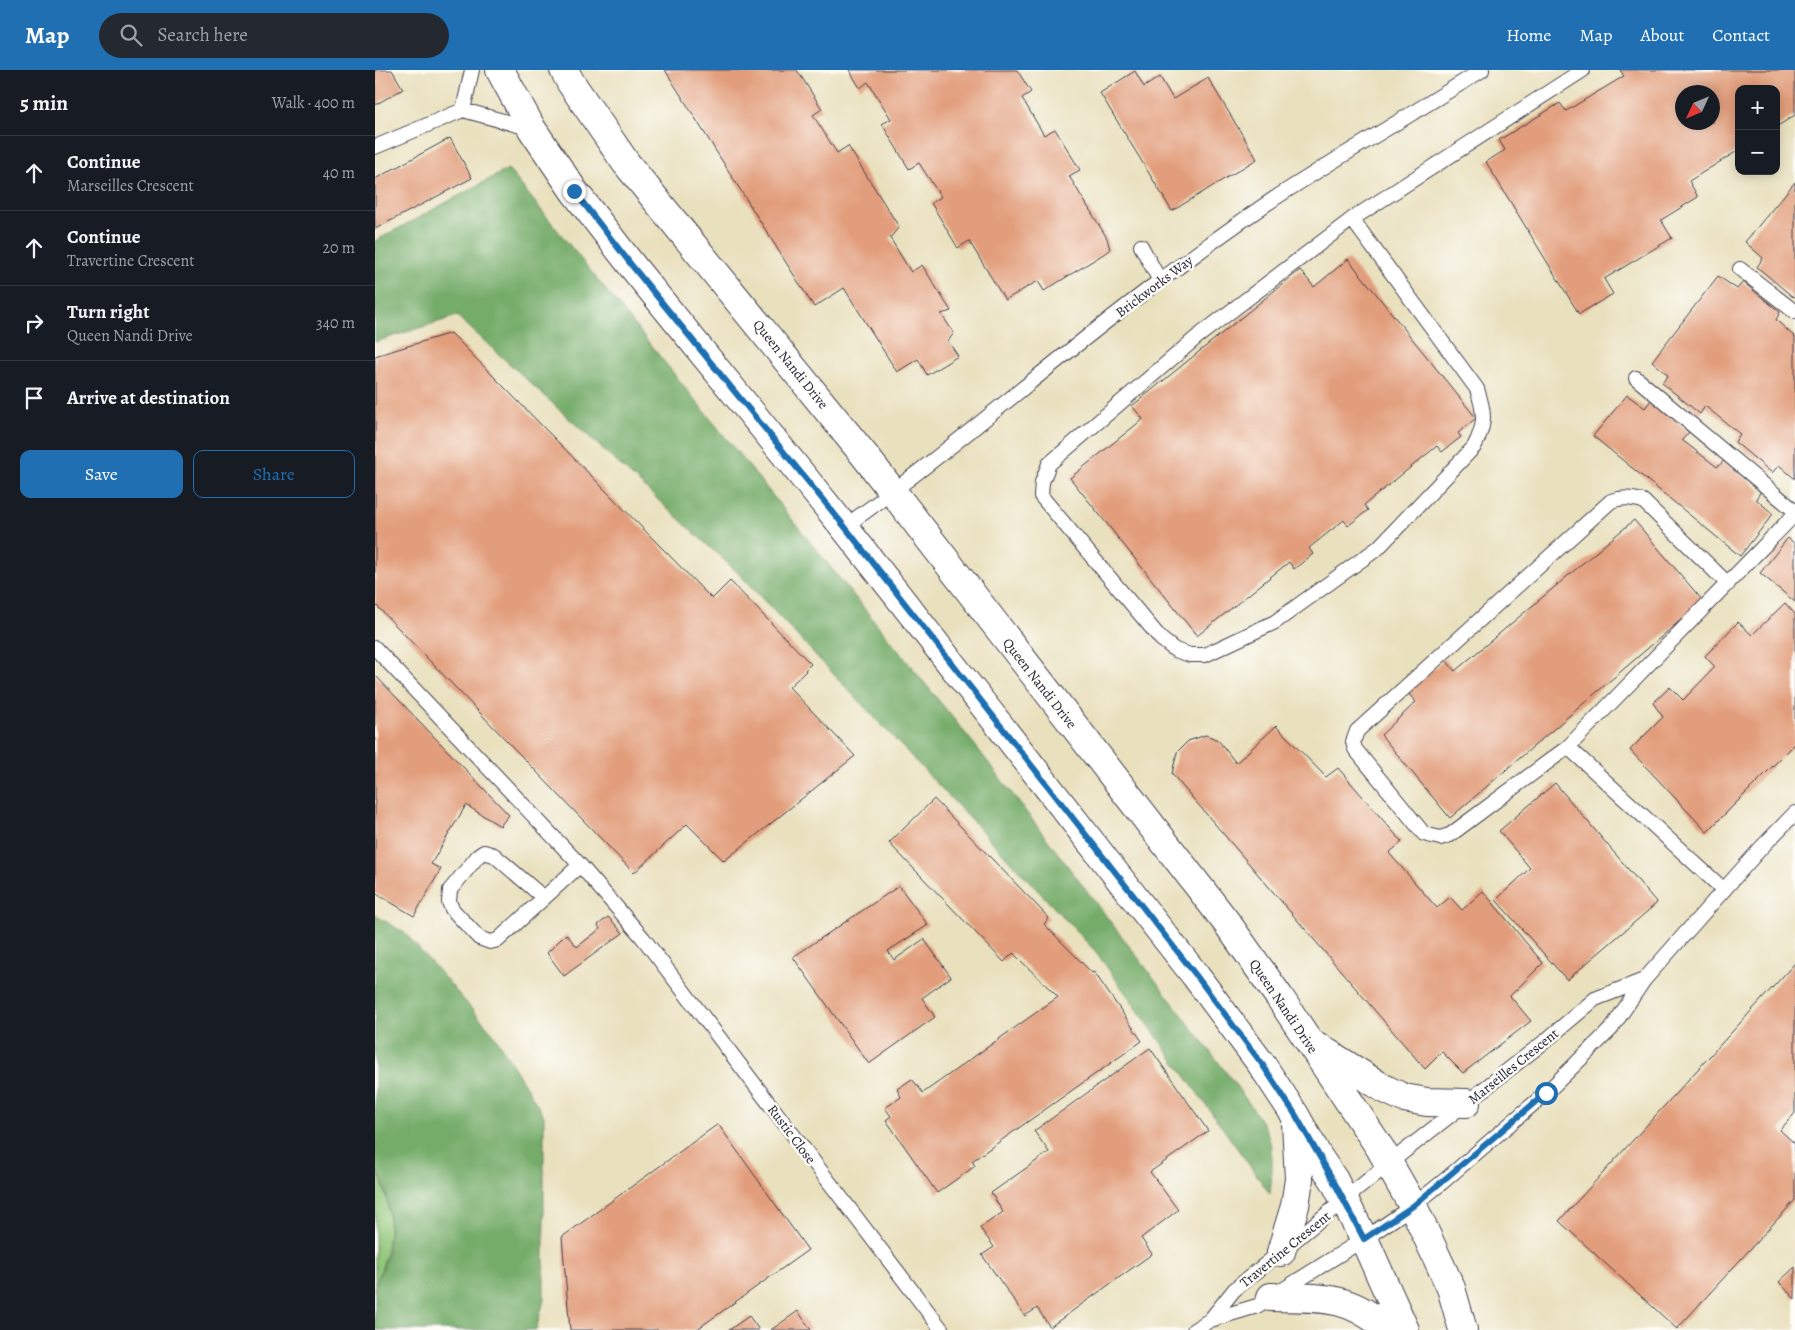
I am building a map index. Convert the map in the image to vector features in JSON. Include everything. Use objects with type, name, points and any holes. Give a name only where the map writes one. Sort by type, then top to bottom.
[{"type":"main road","points":[[500,70],[533,129],[574,191],[633,267],[845,527],[1195,974],[1262,1064],[1295,1114],[1333,1180],[1364,1239],[1405,1330]]},
{"type":"main road","name":"Queen Nandi Drive","points":[[564,70],[625,163],[788,360],[893,492],[1227,923],[1280,998],[1380,1148],[1413,1206],[1451,1288],[1463,1330]]},
{"type":"main road","points":[[1307,1040],[1383,1088],[1404,1098],[1427,1102],[1466,1103]]},
{"type":"main road","points":[[1281,1252],[1295,1206],[1299,1179],[1295,1114]]},
{"type":"main road","points":[[1271,1297],[1333,1299],[1356,1306],[1375,1318],[1387,1330]]},
{"type":"lane","points":[[463,110],[472,70]]},
{"type":"lane","name":"Brickworks Way","points":[[845,527],[893,492],[1160,280],[1295,185],[1420,110],[1481,70]]},
{"type":"lane","points":[[1352,219],[1477,389],[1483,410],[1481,433],[1474,446],[1378,548],[1283,617],[1205,655],[1190,655],[1175,650],[1161,639],[1041,496],[1041,482],[1049,464],[1197,337],[1352,219],[1583,70]]},
{"type":"lane","points":[[375,147],[463,110],[533,129]]},
{"type":"lane","points":[[1141,246],[1160,280]]},
{"type":"lane","points":[[1740,268],[1795,312]]},
{"type":"lane","points":[[1636,378],[1795,512],[1728,584],[1568,746],[1449,835],[1440,838],[1424,834],[1355,749],[1353,742],[1357,731],[1611,501],[1632,498],[1643,501],[1728,584]]},
{"type":"lane","name":"Rustic Close","points":[[375,648],[580,865],[643,938],[942,1330]]},
{"type":"lane","points":[[1568,746],[1724,890]]},
{"type":"lane","name":"Marseilles Crescent","points":[[1413,1206],[1546,1093],[1611,1028],[1644,980],[1795,813]]},
{"type":"lane","points":[[544,898],[494,855],[484,852],[478,856],[455,883],[450,890],[449,896],[452,909],[479,938],[491,942],[497,940],[544,898],[580,865]]},
{"type":"lane","name":"Marseilles Crescent","points":[[1388,1164],[1595,999],[1644,980]]},
{"type":"lane","name":"Travertine Crescent","points":[[1210,1320],[1234,1290],[1388,1164]]},
{"type":"lane","name":"Travertine Crescent","points":[[1194,1330],[1210,1320],[1257,1306],[1413,1206]]},
{"type":"green space","points":[[508,169],[974,744],[1229,1076],[1257,1115],[1268,1135],[1272,1160],[1270,1194],[1096,952],[737,572],[457,316],[375,342],[375,241]]},
{"type":"green space","points":[[375,915],[405,933],[493,1033],[544,1116],[544,1300],[536,1330],[375,1330],[375,1287],[388,1249],[389,1212],[384,1187],[375,1169]]},
{"type":"green space","points":[[375,1169],[381,1179],[387,1200],[389,1225],[386,1250],[375,1288]]},
{"type":"building","points":[[375,70],[392,70],[403,89],[375,105]]},
{"type":"building","points":[[665,70],[797,70],[822,109],[813,115],[837,153],[848,146],[899,227],[890,238],[911,272],[922,265],[951,311],[941,314],[954,333],[948,341],[958,356],[927,375],[918,359],[897,372],[844,288],[814,307]]},
{"type":"building","points":[[849,70],[1017,70],[1031,92],[1022,98],[1044,135],[1055,129],[1080,170],[1069,176],[1107,238],[1110,250],[1044,291],[1038,281],[1005,300],[969,241],[958,248],[931,203],[941,197],[919,163],[909,169],[882,124],[891,119],[868,82],[860,88]]},
{"type":"building","points":[[1620,70],[1795,70],[1795,115],[1780,124],[1780,85],[1735,85],[1735,152],[1689,181],[1698,197],[1661,220],[1672,238],[1604,279],[1613,294],[1579,314],[1486,162],[1505,150],[1499,140],[1560,103],[1566,111],[1624,76]]},
{"type":"building","points":[[1135,71],[1144,87],[1160,77],[1173,99],[1208,78],[1257,159],[1172,211],[1100,93]]},
{"type":"building","points":[[450,138],[472,178],[375,229],[375,179]]},
{"type":"building","points":[[1795,182],[1795,295],[1793,297],[1757,267],[1763,258],[1745,242]]},
{"type":"building","points":[[1348,259],[1476,418],[1458,433],[1461,437],[1442,452],[1437,446],[1364,505],[1368,510],[1348,526],[1344,520],[1309,548],[1313,554],[1294,569],[1289,562],[1197,636],[1070,478],[1143,419],[1132,406],[1300,270],[1314,287]]},
{"type":"building","points":[[1718,276],[1737,289],[1743,282],[1780,312],[1776,320],[1795,337],[1795,479],[1779,465],[1772,473],[1735,442],[1740,434],[1705,406],[1700,414],[1662,383],[1668,375],[1652,361]]},
{"type":"building","points":[[451,333],[712,599],[730,581],[811,664],[789,687],[855,756],[724,861],[687,824],[634,873],[375,604],[375,356]]},
{"type":"building","points":[[1627,395],[1645,408],[1651,400],[1689,432],[1682,440],[1717,467],[1724,461],[1761,491],[1756,499],[1773,514],[1740,556],[1593,436]]},
{"type":"building","points":[[1634,520],[1703,601],[1450,818],[1381,735],[1416,702],[1407,692],[1445,659],[1455,671]]},
{"type":"building","points":[[1788,538],[1795,544],[1795,602],[1760,573]]},
{"type":"building","points":[[1785,603],[1795,614],[1795,744],[1707,832],[1630,750],[1663,717],[1653,703],[1670,687],[1683,700],[1715,667],[1705,656],[1738,622],[1752,635]]},
{"type":"building","points":[[375,675],[509,815],[500,826],[466,805],[431,864],[441,869],[414,916],[375,893]]},
{"type":"building","points":[[1276,726],[1326,777],[1338,768],[1402,842],[1389,853],[1437,908],[1450,897],[1462,910],[1483,891],[1543,963],[1510,996],[1531,1021],[1463,1073],[1442,1052],[1425,1069],[1172,774],[1177,752],[1188,741],[1206,735],[1218,740],[1236,763]]},
{"type":"building","points":[[1555,783],[1657,903],[1567,980],[1496,900],[1530,868],[1499,831]]},
{"type":"building","points":[[934,799],[1049,918],[1044,924],[1092,973],[1094,972],[1142,1041],[972,1161],[975,1166],[937,1193],[886,1120],[891,1116],[885,1108],[901,1097],[897,1089],[912,1079],[923,1093],[1058,997],[1013,953],[1004,962],[889,843]]},
{"type":"building","points":[[899,886],[928,925],[888,951],[894,960],[924,939],[951,977],[922,998],[935,1017],[869,1064],[793,957]]},
{"type":"building","points":[[608,917],[623,933],[564,976],[547,953],[566,934],[577,947],[600,929],[598,925]]},
{"type":"building","points":[[1795,963],[1795,1113],[1780,1130],[1795,1144],[1795,1200],[1677,1329],[1559,1221]]},
{"type":"building","points":[[1150,1048],[1208,1131],[1150,1172],[1178,1210],[1141,1238],[1152,1254],[1050,1327],[1037,1308],[1025,1316],[982,1255],[994,1247],[980,1228],[1003,1212],[991,1193],[1049,1152],[1034,1131]]},
{"type":"building","points":[[718,1124],[808,1250],[696,1330],[570,1330],[562,1237]]},
{"type":"building","points":[[1795,1267],[1795,1299],[1779,1282]]},
{"type":"building","points":[[798,1311],[811,1330],[771,1330]]},
{"type":"building","points":[[749,1316],[759,1330],[729,1330]]},
{"type":"route","points":[[574,191],[633,267],[845,527],[1195,974],[1262,1064],[1295,1114],[1364,1239],[1413,1206],[1546,1093]]}]
